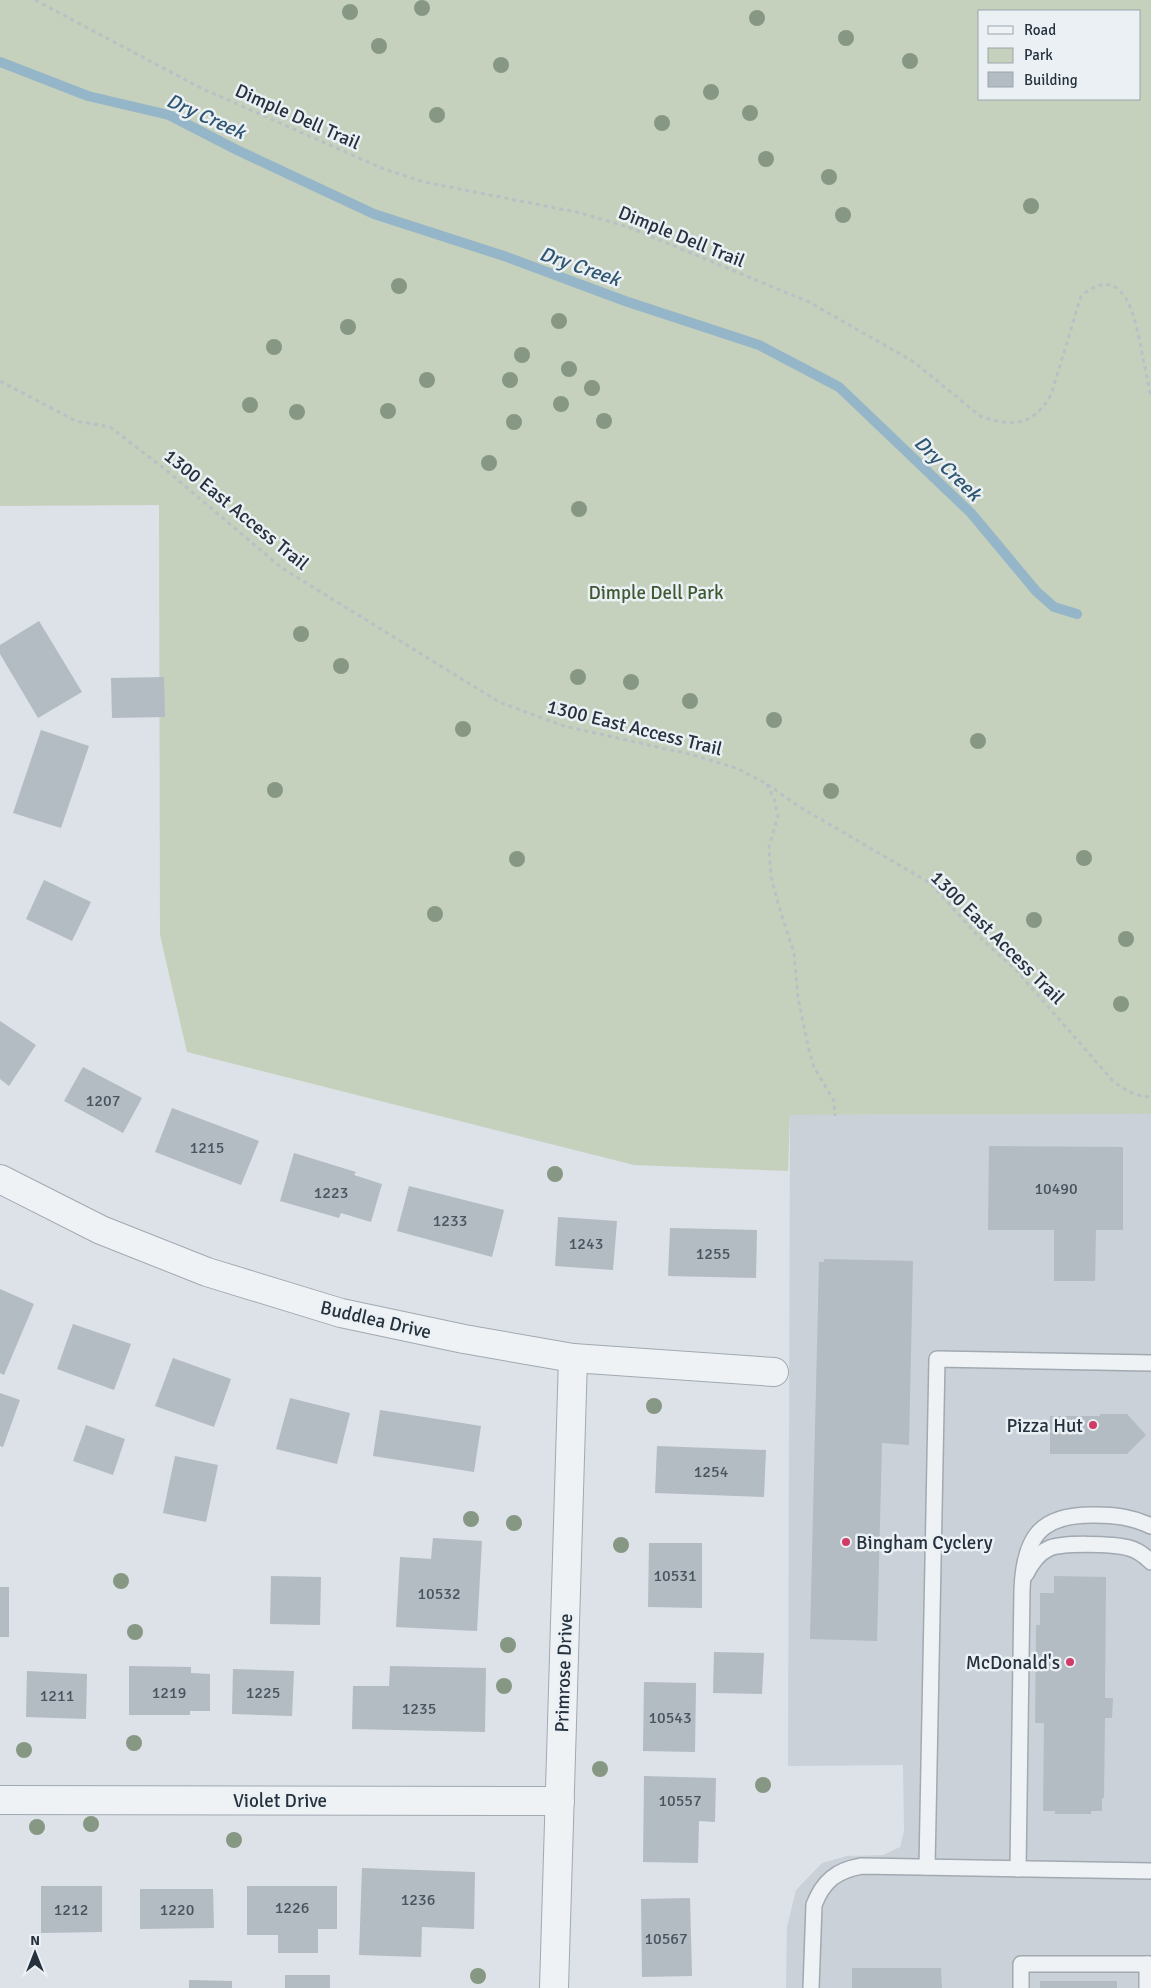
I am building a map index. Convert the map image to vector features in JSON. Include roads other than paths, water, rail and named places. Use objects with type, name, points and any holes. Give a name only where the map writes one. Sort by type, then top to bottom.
[{"type":"street","name":"Buddlea Drive","points":[[0,1180],[101,1230],[207,1272],[341,1313],[464,1339],[573,1358],[774,1372]]},
{"type":"street","name":"Primrose Drive","points":[[554,1988],[573,1358]]},
{"type":"street","name":"Violet Drive","points":[[0,1800],[560,1801]]},
{"type":"lane","points":[[927,1868],[936,1359],[1151,1363]]},
{"type":"lane","points":[[1018,1869],[1022,1590],[1024,1563],[1028,1551],[1033,1539],[1051,1522],[1074,1514],[1124,1516],[1151,1526]]},
{"type":"lane","points":[[1022,1590],[1024,1578],[1038,1556],[1048,1549],[1060,1545],[1119,1546],[1140,1553],[1151,1562]]},
{"type":"lane","points":[[811,1988],[814,1905],[819,1892],[827,1881],[837,1873],[849,1868],[862,1866],[1151,1871]]},
{"type":"lane","points":[[1021,1988],[1021,1964],[1149,1964],[1147,1988]]},
{"type":"waterway","name":"Dry Creek","points":[[0,62],[88,96],[169,115],[237,150],[374,214],[504,256],[625,301],[759,345],[839,387],[971,513],[1036,591],[1054,607],[1077,614]]},
{"type":"place","name":"Pizza Hut","points":[[1093,1425]]},
{"type":"place","name":"Bingham Cyclery","points":[[846,1542]]},
{"type":"place","name":"McDonald's","points":[[1070,1662]]},
{"type":"park label","name":"Dimple Dell Park","points":[[656,592]]}]
